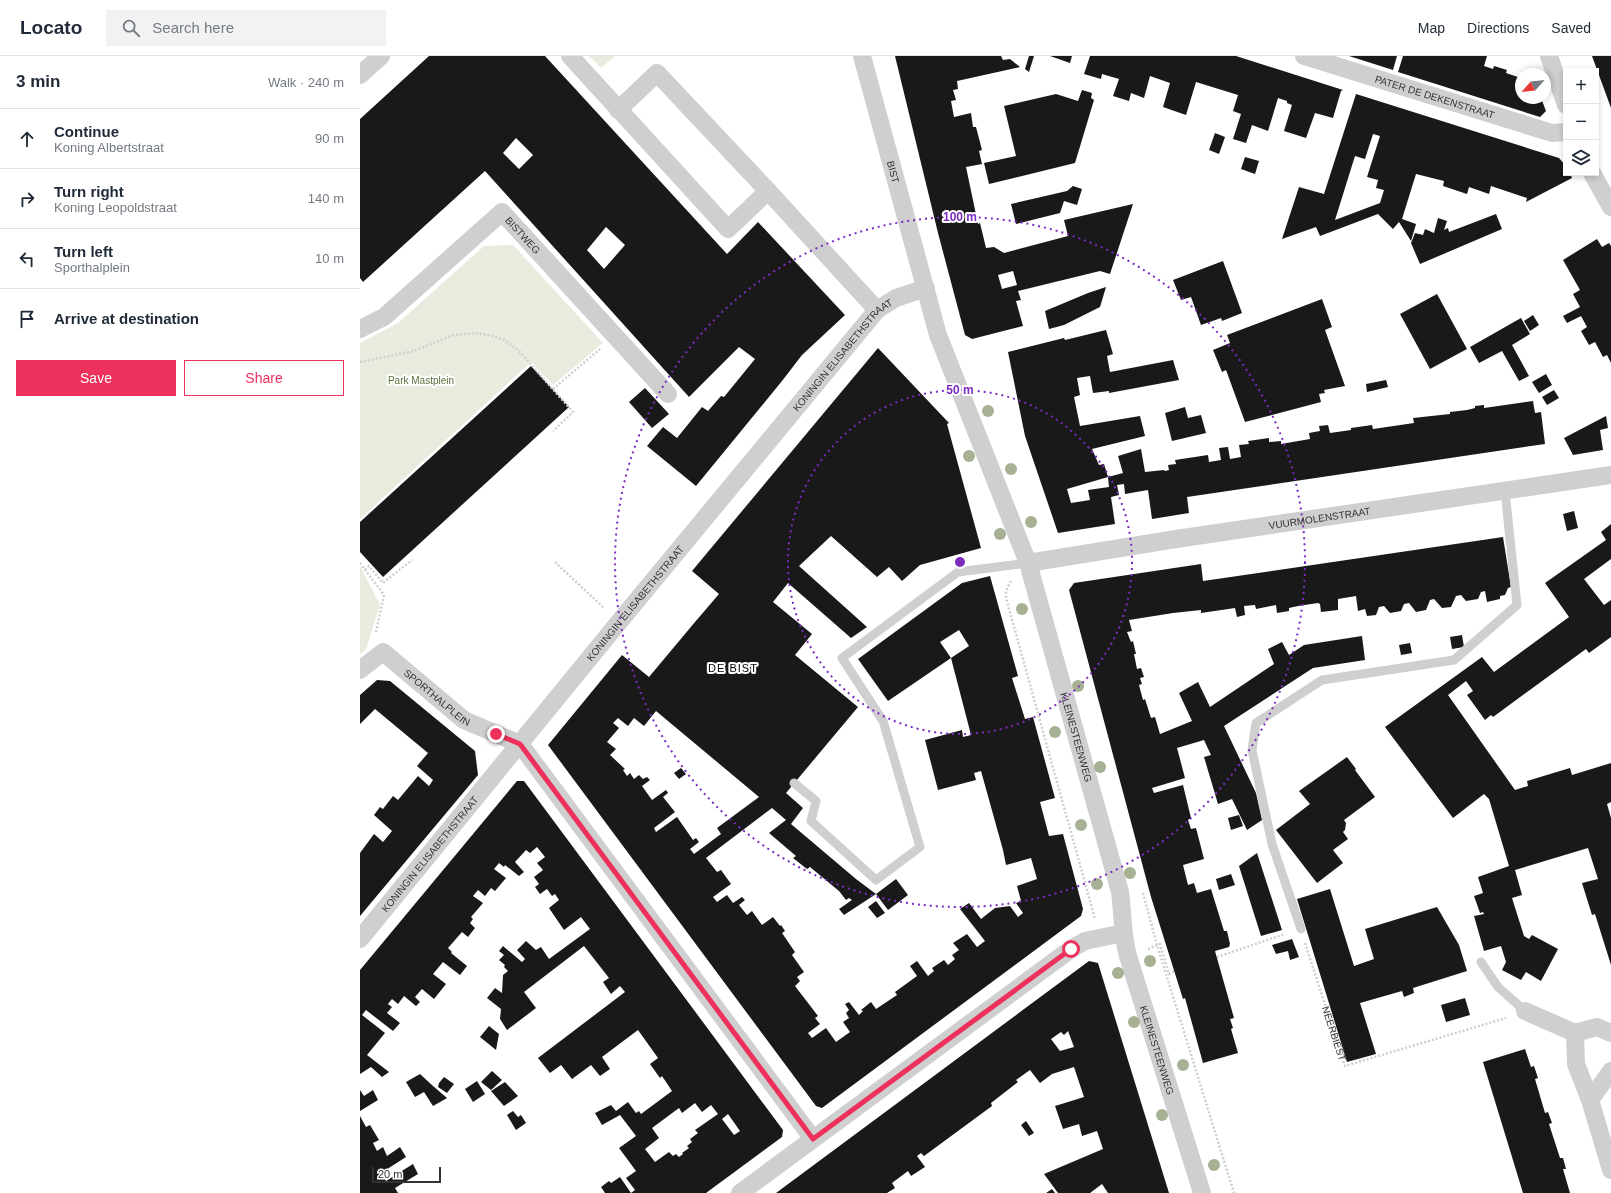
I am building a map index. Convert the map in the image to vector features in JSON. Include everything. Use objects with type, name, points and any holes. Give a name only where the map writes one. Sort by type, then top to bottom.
[{"type":"street","points":[[360,75],[381,56]]},
{"type":"street","points":[[570,56],[728,229],[768,191]]},
{"type":"street","name":"BIST","points":[[862,56],[926,288]]},
{"type":"street","name":"PATER DE DEKENSTRAAT","points":[[1304,56],[1552,133],[1563,132]]},
{"type":"street","points":[[1549,56],[1566,104]]},
{"type":"street","points":[[618,110],[657,73],[877,310]]},
{"type":"street","points":[[1594,176],[1611,207]]},
{"type":"street","name":"BISTWEG","points":[[360,329],[384,317],[502,212],[668,394]]},
{"type":"street","name":"KONINGIN ELISABETHSTRAAT","points":[[360,939],[619,622],[877,310],[896,298],[926,288]]},
{"type":"street","name":"KLEINESTEENWEG","points":[[926,288],[938,335],[1028,563],[1120,892],[1123,933],[1128,956],[1202,1193]]},
{"type":"street","name":"VUURMOLENSTRAAT","points":[[1028,563],[1184,538],[1611,475]]},
{"type":"street","points":[[360,670],[383,652]]},
{"type":"street","name":"SPORTHALPLEIN","points":[[383,652],[464,720],[520,744]]},
{"type":"street","points":[[520,744],[813,1139]]},
{"type":"street","points":[[740,1193],[1063,954],[1085,941],[1123,933]]},
{"type":"street","points":[[1525,1011],[1576,1033],[1597,1027],[1611,1033]]},
{"type":"street","points":[[1576,1033],[1576,1064],[1590,1100],[1611,1170]]},
{"type":"street","points":[[1590,1100],[1611,1071]]},
{"type":"lane","points":[[1300,929],[1270,837],[1252,750],[1256,723],[1322,680],[1454,660],[1517,606],[1505,491]]},
{"type":"lane","points":[[794,783],[816,801],[810,821],[876,880],[920,847],[883,721],[842,658],[958,572],[1028,563]]},
{"type":"lane","points":[[1481,962],[1498,987],[1525,1011]]},
{"type":"path","points":[[360,362],[414,351],[453,335],[476,333],[504,340],[519,351],[573,412],[553,432]]},
{"type":"path","points":[[553,389],[615,336]]},
{"type":"path","points":[[365,570],[369,566],[383,583],[412,560]]},
{"type":"path","points":[[555,562],[619,622]]},
{"type":"path","points":[[360,563],[384,595],[374,640],[383,652]]},
{"type":"path","points":[[1028,563],[1010,583],[1006,591],[1006,598],[1100,938]]},
{"type":"path","points":[[1217,957],[1300,929]]},
{"type":"path","name":"NEERBIEST","points":[[1300,929],[1345,1066],[1525,1011]]},
{"type":"path","points":[[1128,956],[1160,944],[1169,974],[1174,971]]},
{"type":"green space","points":[[589,56],[615,56],[601,68]]},
{"type":"green space","name":"Park Mastplein","points":[[513,245],[603,343],[553,385],[531,362],[360,519],[360,343],[398,323],[484,246]]},
{"type":"green space","points":[[360,566],[380,605],[366,649],[360,654]]},
{"type":"building","points":[[429,56],[545,56],[727,254],[758,222],[845,315],[802,355],[696,486],[647,446],[663,427],[677,438],[702,407],[708,411],[721,396],[724,397],[755,359],[739,347],[689,397],[485,171],[363,282],[360,278],[360,119]],"holes":[[[516,138],[533,155],[519,169],[503,153]],[[606,227],[625,245],[604,269],[587,250]]]},
{"type":"building","points":[[895,56],[1001,56],[1003,60],[1010,59],[1020,67],[957,81],[958,89],[953,90],[956,100],[951,101],[954,117],[971,113],[973,127],[976,127],[982,150],[979,151],[982,164],[966,167],[978,224],[980,223],[986,248],[994,247],[1004,253],[1068,236],[1064,220],[1133,204],[1110,274],[1100,271],[1018,291],[1021,300],[1016,301],[1023,326],[972,339],[965,335],[938,233]],"holes":[[[1013,271],[1017,285],[1002,289],[998,275]]]},
{"type":"building","points":[[1029,56],[1034,56],[1029,72],[1025,69]]},
{"type":"building","points":[[1050,56],[1072,56],[1070,63]]},
{"type":"building","points":[[1090,56],[1236,56],[1343,90],[1341,91],[1333,118],[1315,113],[1306,138],[1284,131],[1292,105],[1287,103],[1287,101],[1278,98],[1268,131],[1252,125],[1246,143],[1233,139],[1241,114],[1233,111],[1238,95],[1196,82],[1186,115],[1163,107],[1170,83],[1150,76],[1144,98],[1131,93],[1129,101],[1113,96],[1119,79],[1102,74],[1101,79],[1084,74]]},
{"type":"building","points":[[1349,56],[1397,56],[1393,70]]},
{"type":"building","points":[[1403,56],[1487,56],[1484,66],[1493,69],[1494,66],[1507,70],[1506,73],[1515,76],[1515,104],[1543,104],[1546,111],[1540,117],[1398,72]]},
{"type":"building","points":[[1592,56],[1611,56],[1611,108],[1599,75],[1599,68],[1596,68]]},
{"type":"building","points":[[1082,90],[1092,93],[1091,98],[1094,100],[1075,163],[989,184],[984,163],[1016,156],[1004,106],[1056,94],[1078,101]]},
{"type":"building","points":[[1356,94],[1559,158],[1563,163],[1563,176],[1571,176],[1572,178],[1526,202],[1527,198],[1491,186],[1489,194],[1469,187],[1467,194],[1443,186],[1444,181],[1416,174],[1402,219],[1416,224],[1411,241],[1399,222],[1393,229],[1378,214],[1320,236],[1316,227],[1282,239],[1299,187],[1324,194]],"holes":[[[1373,134],[1380,136],[1367,177],[1378,180],[1376,188],[1384,190],[1380,203],[1335,220],[1355,156],[1365,159]]]},
{"type":"building","points":[[1215,133],[1225,137],[1219,154],[1209,150]]},
{"type":"building","points":[[1245,157],[1259,161],[1255,174],[1241,169]]},
{"type":"building","points":[[1073,186],[1082,189],[1077,205],[1064,201],[1060,213],[1016,224],[1011,204],[1067,191]]},
{"type":"building","points":[[1496,214],[1502,229],[1420,264],[1411,243],[1415,233],[1423,235],[1425,229],[1434,233],[1438,218],[1447,221],[1444,230],[1448,228],[1449,232]]},
{"type":"building","points":[[1597,239],[1602,247],[1609,243],[1611,246],[1611,363],[1607,355],[1603,357],[1595,342],[1589,345],[1581,331],[1587,327],[1581,316],[1567,323],[1563,316],[1580,307],[1573,294],[1580,290],[1563,260]]},
{"type":"building","points":[[1223,261],[1242,313],[1222,321],[1221,318],[1201,325],[1191,297],[1181,300],[1173,280]]},
{"type":"building","points":[[1106,287],[1100,307],[1064,325],[1049,329],[1045,311]]},
{"type":"building","points":[[1437,294],[1467,349],[1430,369],[1400,314]]},
{"type":"building","points":[[1322,299],[1332,327],[1325,330],[1345,386],[1324,390],[1325,393],[1319,394],[1321,402],[1245,422],[1226,370],[1222,372],[1213,350],[1230,343],[1227,335]]},
{"type":"building","points":[[1533,315],[1539,325],[1530,331],[1524,321]]},
{"type":"building","points":[[1521,318],[1530,334],[1512,345],[1529,376],[1519,381],[1502,351],[1479,363],[1470,347]]},
{"type":"building","points":[[1106,330],[1113,354],[1107,356],[1110,372],[1173,360],[1179,380],[1109,393],[1109,391],[1093,393],[1090,376],[1077,378],[1080,395],[1074,397],[1080,426],[1140,416],[1145,436],[1092,449],[1099,465],[1104,464],[1108,477],[1123,473],[1118,456],[1141,449],[1145,472],[1165,471],[1169,470],[1168,465],[1176,464],[1175,460],[1208,455],[1209,462],[1221,460],[1219,448],[1228,447],[1230,459],[1241,457],[1239,445],[1249,444],[1248,441],[1269,438],[1269,442],[1281,441],[1281,444],[1310,439],[1309,433],[1320,431],[1319,426],[1328,425],[1330,433],[1372,425],[1373,429],[1414,423],[1413,418],[1450,414],[1450,412],[1475,408],[1475,406],[1484,405],[1484,408],[1533,401],[1535,413],[1541,412],[1545,444],[1187,497],[1189,513],[1152,519],[1148,490],[1125,494],[1124,484],[1117,485],[1119,495],[1111,497],[1115,524],[1058,533],[1025,436],[1008,352],[1064,338],[1065,340]],"holes":[[[1108,477],[1109,487],[1088,490],[1090,500],[1071,503],[1067,489]]]},
{"type":"building","points":[[878,348],[949,423],[947,424],[981,548],[920,565],[902,581],[889,567],[877,577],[831,536],[799,566],[867,627],[851,638],[788,583],[773,602],[812,634],[795,655],[858,707],[786,793],[803,808],[791,824],[876,894],[844,915],[839,909],[852,900],[849,898],[846,900],[839,891],[810,867],[807,869],[793,858],[796,856],[769,833],[786,820],[772,808],[706,858],[717,872],[721,870],[731,884],[713,897],[717,902],[727,895],[733,903],[742,897],[745,900],[739,905],[747,915],[752,911],[762,925],[773,917],[785,931],[782,933],[795,952],[792,955],[804,972],[797,977],[800,981],[795,986],[818,1016],[815,1018],[820,1024],[808,1033],[812,1038],[826,1028],[836,1042],[850,1032],[843,1022],[849,1018],[846,1013],[849,1010],[845,1004],[849,1002],[859,1015],[863,1011],[861,1010],[871,1002],[876,1009],[897,995],[895,992],[917,976],[910,966],[917,961],[928,976],[934,971],[932,968],[944,960],[948,965],[955,959],[952,955],[959,950],[953,943],[967,934],[977,947],[985,941],[960,909],[969,903],[981,919],[995,908],[1010,906],[1018,917],[1023,913],[1016,903],[1021,901],[1017,886],[1037,879],[1031,858],[1006,865],[981,771],[974,773],[976,780],[938,790],[925,740],[962,730],[963,737],[971,735],[951,658],[888,701],[858,659],[962,583],[990,576],[1018,676],[1012,678],[1025,719],[1033,717],[1055,798],[1040,802],[1049,836],[1063,834],[1083,909],[1081,916],[822,1108],[816,1106],[548,745],[622,655],[649,677],[719,594],[692,571]],"holes":[[[959,630],[969,646],[951,658],[940,642]],[[656,711],[759,797],[717,828],[721,834],[694,854],[690,849],[699,842],[696,838],[693,840],[677,817],[656,832],[654,828],[675,812],[663,797],[668,793],[666,790],[652,800],[642,786],[650,780],[647,777],[643,779],[639,775],[634,779],[630,773],[627,776],[623,770],[625,769],[610,755],[616,749],[607,742],[619,728],[613,723],[618,718],[628,726],[634,718],[644,726]]]},
{"type":"building","points":[[531,366],[569,407],[383,577],[360,552],[360,522]]},
{"type":"building","points":[[1546,374],[1552,385],[1539,393],[1532,382]]},
{"type":"building","points":[[1386,380],[1388,387],[1367,392],[1366,384]]},
{"type":"building","points":[[645,388],[669,414],[652,428],[629,402]]},
{"type":"building","points":[[1554,390],[1559,398],[1547,405],[1542,397]]},
{"type":"building","points":[[1185,407],[1188,418],[1201,415],[1206,433],[1172,441],[1165,413]]},
{"type":"building","points":[[1606,416],[1608,428],[1600,430],[1603,450],[1573,455],[1564,438]]},
{"type":"building","points":[[1574,511],[1578,528],[1567,531],[1563,514]]},
{"type":"building","points":[[1611,524],[1611,559],[1584,579],[1604,605],[1611,600],[1611,637],[1589,653],[1586,649],[1493,717],[1491,715],[1485,720],[1467,695],[1473,691],[1466,681],[1448,695],[1515,790],[1528,786],[1527,781],[1570,768],[1572,775],[1611,763],[1611,802],[1607,804],[1611,818],[1611,965],[1595,914],[1592,915],[1582,883],[1598,879],[1588,848],[1515,870],[1522,895],[1512,898],[1524,936],[1529,939],[1532,935],[1558,949],[1541,981],[1526,972],[1521,980],[1502,970],[1506,962],[1501,946],[1484,951],[1474,916],[1484,914],[1483,912],[1480,913],[1474,896],[1483,893],[1478,877],[1509,866],[1489,799],[1484,794],[1453,818],[1385,727],[1482,657],[1494,672],[1569,617],[1545,583],[1606,540],[1601,532]]},
{"type":"building","points":[[1503,537],[1511,587],[1508,588],[1505,595],[1500,596],[1500,599],[1487,602],[1485,591],[1481,592],[1478,599],[1466,601],[1461,595],[1456,596],[1451,607],[1442,608],[1434,599],[1430,600],[1426,610],[1416,612],[1409,603],[1404,604],[1401,611],[1390,613],[1384,606],[1379,607],[1376,615],[1367,616],[1365,609],[1358,611],[1356,596],[1338,599],[1338,610],[1321,612],[1320,604],[1318,603],[1289,608],[1289,611],[1277,613],[1276,605],[1256,609],[1255,605],[1244,606],[1245,615],[1237,617],[1235,608],[1201,613],[1201,610],[1173,613],[1129,620],[1132,631],[1127,632],[1131,642],[1133,641],[1137,669],[1141,668],[1144,677],[1140,678],[1142,684],[1139,685],[1143,700],[1145,699],[1151,718],[1155,717],[1160,734],[1192,721],[1179,693],[1198,682],[1210,707],[1274,664],[1268,649],[1282,642],[1289,655],[1304,645],[1362,636],[1365,660],[1313,668],[1224,726],[1256,793],[1262,820],[1247,830],[1232,799],[1218,804],[1204,757],[1211,755],[1204,740],[1177,748],[1185,778],[1152,788],[1154,793],[1183,785],[1191,818],[1188,820],[1191,829],[1196,828],[1204,859],[1183,865],[1188,885],[1194,883],[1197,893],[1211,889],[1224,931],[1227,931],[1230,944],[1229,947],[1215,951],[1234,1018],[1230,1019],[1233,1028],[1231,1029],[1238,1053],[1203,1063],[1185,998],[1183,999],[1151,897],[1069,590],[1074,583],[1201,564],[1203,581]]},
{"type":"building","points":[[1462,635],[1464,647],[1452,649],[1450,637]]},
{"type":"building","points":[[1410,643],[1412,653],[1401,655],[1399,645]]},
{"type":"building","points":[[377,680],[390,681],[475,751],[478,775],[360,916],[360,853],[374,834],[383,842],[392,831],[374,815],[380,807],[383,809],[393,796],[398,800],[418,776],[429,786],[433,780],[417,766],[428,753],[375,709],[360,724],[360,695]]},
{"type":"building","points":[[1347,757],[1375,797],[1344,820],[1346,823],[1345,830],[1343,832],[1348,839],[1333,850],[1343,863],[1317,883],[1276,830],[1310,804],[1299,791]]},
{"type":"building","points":[[681,768],[686,774],[679,779],[674,773]]},
{"type":"building","points":[[517,781],[524,781],[783,1130],[782,1137],[706,1193],[631,1193],[635,1190],[626,1178],[636,1171],[619,1148],[636,1136],[620,1115],[602,1125],[595,1113],[611,1105],[616,1111],[628,1102],[636,1113],[639,1111],[641,1114],[672,1091],[662,1076],[660,1078],[650,1064],[658,1058],[638,1030],[602,1057],[610,1069],[600,1076],[591,1065],[572,1079],[561,1065],[550,1073],[538,1058],[625,992],[620,986],[611,994],[603,982],[609,978],[584,946],[524,992],[536,1008],[507,1030],[500,1019],[501,1009],[487,998],[495,988],[502,993],[503,975],[508,971],[504,967],[505,965],[499,960],[504,955],[499,951],[503,946],[522,962],[525,959],[517,950],[526,941],[536,950],[541,947],[549,959],[590,929],[581,917],[564,930],[549,908],[559,900],[555,894],[552,896],[547,889],[540,894],[535,887],[539,884],[534,877],[543,870],[537,863],[545,857],[537,847],[530,853],[526,850],[515,862],[524,872],[519,876],[505,865],[504,867],[499,863],[494,869],[506,878],[495,891],[491,888],[485,896],[478,890],[473,896],[483,903],[471,917],[473,919],[470,923],[475,928],[468,937],[462,932],[448,948],[452,952],[451,953],[467,966],[460,975],[443,962],[433,974],[446,984],[434,999],[422,989],[415,997],[420,1002],[416,1006],[404,996],[398,1004],[392,999],[388,1004],[392,1007],[387,1013],[400,1023],[393,1031],[366,1010],[362,1015],[385,1033],[367,1055],[389,1072],[382,1077],[371,1067],[360,1074],[360,970]],"holes":[[[695,1103],[702,1112],[711,1105],[718,1114],[695,1130],[698,1133],[690,1139],[692,1142],[687,1146],[689,1148],[682,1153],[683,1154],[679,1157],[676,1154],[673,1156],[669,1152],[655,1162],[645,1149],[659,1138],[652,1128],[679,1108],[682,1113]],[[728,1114],[740,1131],[734,1135],[722,1119]]]},
{"type":"building","points":[[1239,815],[1243,826],[1231,830],[1228,818]]},
{"type":"building","points":[[1257,853],[1282,930],[1261,936],[1239,866]]},
{"type":"building","points":[[1231,874],[1235,885],[1219,890],[1216,879]]},
{"type":"building","points":[[896,879],[908,895],[888,910],[876,894]]},
{"type":"building","points":[[1330,889],[1354,966],[1374,959],[1365,929],[1437,907],[1459,945],[1467,971],[1413,988],[1414,993],[1404,997],[1402,991],[1360,1003],[1376,1054],[1347,1062],[1297,899]]},
{"type":"building","points":[[876,901],[885,913],[877,918],[868,907]]},
{"type":"building","points":[[1292,939],[1299,957],[1290,960],[1288,951],[1276,954],[1272,945]]},
{"type":"building","points":[[1089,961],[1098,963],[1169,1193],[1108,1193],[1102,1184],[1090,1193],[1058,1193],[1044,1174],[1103,1149],[1097,1131],[1082,1136],[1079,1124],[1063,1129],[1055,1106],[1084,1097],[1074,1067],[1052,1074],[1040,1083],[1030,1070],[1016,1080],[1018,1082],[991,1103],[992,1106],[924,1156],[921,1153],[917,1156],[925,1167],[911,1176],[908,1171],[892,1183],[895,1188],[887,1193],[776,1193]],"holes":[[[1068,1031],[1074,1047],[1060,1051],[1051,1039],[1061,1032],[1064,1035]]]},
{"type":"building","points":[[1465,998],[1470,1015],[1446,1022],[1441,1005]]},
{"type":"building","points":[[489,1026],[499,1034],[496,1050],[480,1037]]},
{"type":"building","points":[[1525,1049],[1531,1067],[1534,1066],[1538,1078],[1535,1079],[1545,1113],[1548,1112],[1552,1123],[1549,1124],[1560,1158],[1563,1158],[1566,1169],[1563,1169],[1570,1193],[1523,1193],[1483,1062]]},
{"type":"building","points":[[492,1071],[502,1080],[491,1090],[481,1082]]},
{"type":"building","points":[[420,1074],[447,1098],[433,1106],[424,1092],[415,1097],[406,1082]]},
{"type":"building","points":[[444,1077],[454,1084],[447,1093],[438,1087],[439,1083]]},
{"type":"building","points":[[477,1081],[485,1094],[473,1102],[465,1089]]},
{"type":"building","points":[[505,1082],[518,1096],[504,1106],[491,1091]]},
{"type":"building","points":[[360,1090],[364,1096],[373,1090],[378,1100],[360,1111]]},
{"type":"building","points":[[513,1111],[518,1117],[521,1115],[526,1123],[516,1130],[507,1115]]},
{"type":"building","points":[[360,1116],[366,1127],[370,1125],[379,1140],[373,1143],[377,1151],[383,1147],[387,1156],[400,1147],[406,1157],[381,1173],[386,1181],[413,1164],[418,1174],[395,1188],[398,1193],[360,1193]]},
{"type":"building","points":[[1026,1121],[1034,1133],[1029,1136],[1021,1125]]},
{"type":"building","points":[[620,1177],[631,1193],[605,1193],[601,1187],[609,1181],[611,1183]]},
{"type":"building","points":[[1052,1189],[1055,1193],[1046,1193]]},
{"type":"district","name":"DE BIST","points":[[733,668]]},
{"type":"route","points":[[496,734],[520,744],[813,1139],[1071,949]]}]
